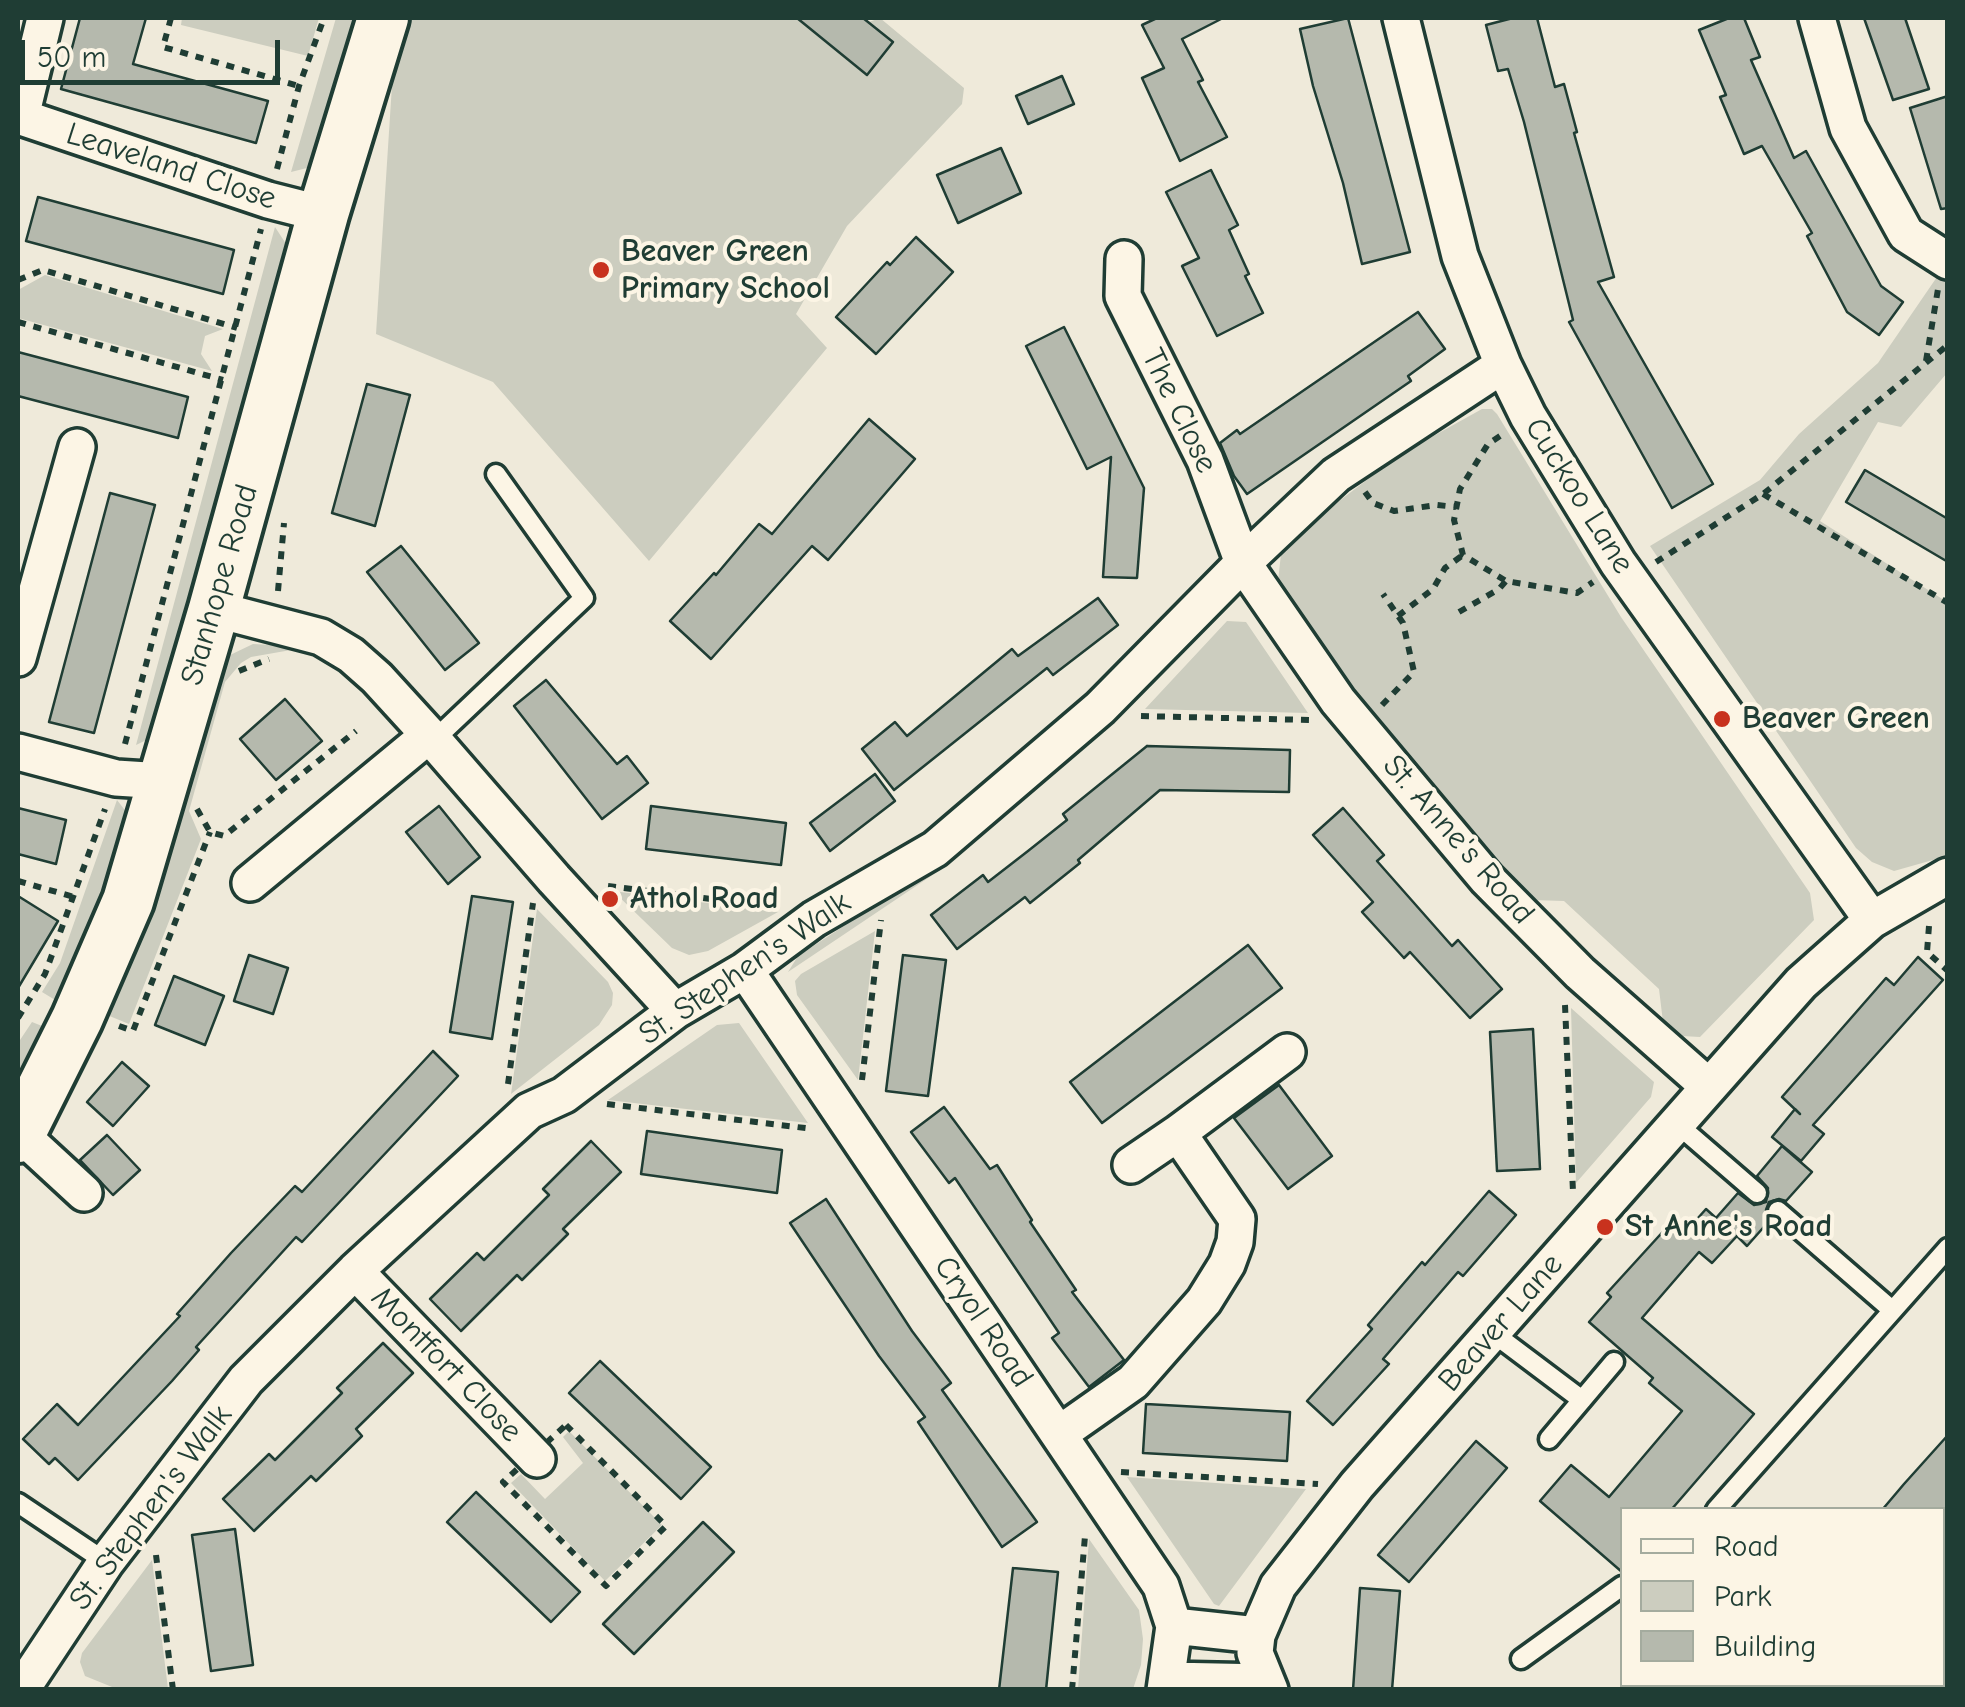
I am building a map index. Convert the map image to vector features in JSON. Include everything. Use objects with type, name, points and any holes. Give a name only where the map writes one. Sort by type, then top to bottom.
[{"type":"street","name":"Leaveland Close","points":[[46,18],[19,117],[268,200],[322,214]]},
{"type":"street","name":"Stanhope Road","points":[[18,1136],[77,1019],[128,900],[214,609],[322,214],[384,18]]},
{"type":"street","name":"Cuckoo Lane","points":[[1401,18],[1460,256],[1503,365],[1528,416],[1624,571],[1872,920]]},
{"type":"street","points":[[1817,18],[1848,128],[1906,234],[1947,260]]},
{"type":"street","name":"The Close","points":[[1124,259],[1123,296],[1205,460],[1243,563]]},
{"type":"street","name":"St. Stephen's Walk","points":[[29,1687],[106,1562],[246,1380],[355,1271],[529,1110],[564,1095],[676,1010],[745,970],[814,919],[935,850],[1100,708],[1336,474],[1503,365]]},
{"type":"street","points":[[18,658],[77,447]]},
{"type":"street","name":"St. Anne's Road","points":[[1243,563],[1338,701],[1488,879],[1580,973],[1708,1086]]},
{"type":"street","points":[[214,609],[321,636],[351,655],[377,678],[676,1010]]},
{"type":"street","points":[[250,883],[431,738]]},
{"type":"street","points":[[18,752],[158,788]]},
{"type":"street","name":"Beaver Lane","points":[[1257,1634],[1278,1586],[1357,1486],[1708,1086],[1801,984],[1872,920],[1948,876]]},
{"type":"street","name":"Cryol Road","points":[[745,970],[1161,1586],[1174,1626],[1166,1685]]},
{"type":"street","points":[[1132,1164],[1286,1052]]},
{"type":"street","points":[[1060,1434],[1133,1382],[1204,1302],[1228,1264],[1237,1219],[1178,1133]]},
{"type":"street","points":[[18,1136],[84,1193]]},
{"type":"street","name":"Montfort Close","points":[[355,1271],[534,1456]]},
{"type":"street","points":[[1166,1685],[1268,1686],[1255,1654],[1257,1634],[1174,1626]]},
{"type":"lane","points":[[431,738],[584,598],[496,474]]},
{"type":"lane","points":[[1676,1122],[1758,1193]]},
{"type":"lane","points":[[1778,1211],[1892,1310]]},
{"type":"lane","points":[[1719,1507],[1948,1248]]},
{"type":"lane","points":[[1493,1333],[1582,1400]]},
{"type":"lane","points":[[1549,1439],[1614,1362]]},
{"type":"lane","points":[[18,1503],[106,1562]]},
{"type":"lane","points":[[1521,1659],[1620,1587]]},
{"type":"path","points":[[171,18],[163,47],[299,86]]},
{"type":"path","points":[[18,1018],[45,974],[74,897],[158,788],[223,380],[299,86],[324,18]]},
{"type":"path","points":[[1926,362],[1939,282],[1947,260]]},
{"type":"path","points":[[18,280],[44,270],[237,328]]},
{"type":"path","points":[[18,322],[223,380]]},
{"type":"path","points":[[1528,416],[1488,444],[1469,470],[1454,520],[1463,555],[1506,581],[1576,593],[1764,494],[1948,345]]},
{"type":"path","points":[[1348,467],[1372,503],[1385,508],[1404,512],[1437,504],[1456,507]]},
{"type":"path","points":[[1764,494],[1948,603]]},
{"type":"path","points":[[1398,616],[1432,589],[1445,568],[1463,555]]},
{"type":"path","points":[[1459,612],[1506,581]]},
{"type":"path","points":[[1360,728],[1414,672],[1398,616],[1384,594]]},
{"type":"path","points":[[237,672],[282,655]]},
{"type":"path","points":[[1100,708],[1118,727],[1134,712],[1138,716],[1316,720],[1308,704]]},
{"type":"path","points":[[158,788],[210,832],[224,836],[356,732]]},
{"type":"path","points":[[77,1019],[107,1022],[133,1031],[210,832]]},
{"type":"path","points":[[529,1110],[506,1100],[534,898],[554,879],[788,909],[814,919]]},
{"type":"path","points":[[18,881],[74,897]]},
{"type":"path","points":[[862,932],[893,911]]},
{"type":"path","points":[[834,1101],[862,1085],[879,921]]},
{"type":"path","points":[[1580,973],[1565,995],[1573,1198],[1597,1214]]},
{"type":"path","points":[[564,1095],[580,1111],[599,1103],[819,1130],[835,1151],[858,1135]]},
{"type":"path","points":[[566,1425],[666,1526],[606,1586],[503,1482],[534,1456],[566,1425]]},
{"type":"path","points":[[1072,1690],[1090,1482],[1124,1471],[1320,1484],[1334,1466],[1357,1486]]},
{"type":"path","points":[[142,1514],[165,1530],[155,1548],[172,1690]]},
{"type":"green space","points":[[182,18],[319,18],[308,56],[181,25]]},
{"type":"green space","points":[[336,18],[365,18],[323,156],[307,168],[291,172]]},
{"type":"green space","name":"Beaver Green Primary School","points":[[406,18],[815,18],[808,26],[867,74],[893,43],[869,22],[880,18],[964,88],[962,104],[847,226],[796,314],[827,348],[649,561],[493,382],[376,334],[394,54]]},
{"type":"green space","points":[[275,227],[290,250],[157,735],[136,745]]},
{"type":"green space","points":[[1939,274],[1947,280],[1947,373],[1901,427],[1878,422],[1820,521],[1947,602],[1947,856],[1894,871],[1872,862],[1856,848],[1650,546],[1760,480],[1799,434],[1878,363]]},
{"type":"green space","points":[[45,275],[223,329],[205,336],[201,354],[212,371],[18,318],[18,290]]},
{"type":"green space","points":[[1482,409],[1492,409],[1497,414],[1621,617],[1810,893],[1814,920],[1700,1037],[1682,1036],[1663,1022],[1659,989],[1564,901],[1532,900],[1402,757],[1278,581],[1281,554],[1297,533],[1401,454]]},
{"type":"green space","points":[[1227,621],[1246,622],[1308,713],[1145,709]]},
{"type":"green space","points":[[253,644],[291,646],[291,650],[251,657],[225,682],[189,811],[201,839],[129,1024],[107,1015],[177,817],[217,673],[228,656]]},
{"type":"green space","points":[[117,800],[131,818],[127,851],[60,1003],[42,992],[60,963]]},
{"type":"green space","points":[[940,863],[940,870],[788,972],[798,956]]},
{"type":"green space","points":[[613,891],[778,912],[708,951],[689,955],[672,948]]},
{"type":"green space","points":[[537,909],[608,982],[613,993],[612,1005],[599,1025],[511,1094]]},
{"type":"green space","points":[[875,931],[858,1080],[797,995],[795,981]]},
{"type":"green space","points":[[1571,1008],[1654,1082],[1651,1097],[1576,1183]]},
{"type":"green space","points":[[32,1022],[47,1028],[18,1081],[18,1043]]},
{"type":"green space","points":[[739,1023],[808,1123],[608,1100],[717,1025]]},
{"type":"green space","points":[[569,1431],[662,1525],[605,1581],[511,1483],[521,1474],[545,1499],[583,1463],[563,1437]]},
{"type":"green space","points":[[1127,1477],[1306,1489],[1219,1606]]},
{"type":"green space","points":[[1089,1539],[1139,1610],[1143,1639],[1141,1665],[1133,1689],[1078,1689]]},
{"type":"green space","points":[[152,1560],[168,1689],[117,1689],[85,1676],[80,1662],[82,1653]]},
{"type":"building","points":[[80,18],[146,18],[133,64],[268,101],[256,143],[61,89]]},
{"type":"building","points":[[797,18],[863,18],[893,42],[867,75]]},
{"type":"building","points":[[1157,18],[1223,18],[1182,39],[1203,80],[1198,82],[1227,137],[1180,161],[1142,78],[1164,68],[1142,25]]},
{"type":"building","points":[[1348,18],[1410,252],[1362,264],[1300,29]]},
{"type":"building","points":[[1513,18],[1537,18],[1555,87],[1564,84],[1614,277],[1598,282],[1713,484],[1672,508],[1569,322],[1573,320],[1524,122],[1508,69],[1498,71],[1486,25]]},
{"type":"building","points":[[1729,18],[1744,18],[1760,57],[1751,60],[1794,158],[1806,151],[1881,286],[1903,302],[1879,335],[1847,312],[1807,236],[1812,233],[1762,146],[1744,154],[1720,97],[1726,95],[1699,30]]},
{"type":"building","points":[[1864,18],[1905,18],[1929,89],[1893,100]]},
{"type":"building","points":[[1062,76],[1074,104],[1028,124],[1016,96]]},
{"type":"building","points":[[1948,96],[1948,208],[1941,209],[1910,108]]},
{"type":"building","points":[[1001,148],[1021,193],[958,223],[937,175]]},
{"type":"building","points":[[1211,170],[1238,225],[1229,230],[1263,313],[1217,336],[1182,266],[1199,258],[1166,192]]},
{"type":"building","points":[[38,197],[234,250],[223,294],[26,241]]},
{"type":"building","points":[[916,237],[953,272],[876,354],[836,317]]},
{"type":"building","points":[[1418,312],[1445,349],[1408,376],[1411,381],[1247,494],[1234,476],[1220,443],[1237,430],[1240,434]]},
{"type":"building","points":[[1064,327],[1144,488],[1137,578],[1103,577],[1111,457],[1087,469],[1026,346]]},
{"type":"building","points":[[18,352],[188,397],[178,438],[18,396]]},
{"type":"building","points":[[367,384],[410,395],[375,526],[332,513]]},
{"type":"building","points":[[869,419],[915,459],[828,560],[812,546],[711,659],[670,621],[759,524],[772,534]]},
{"type":"building","points":[[1865,470],[1948,519],[1948,562],[1846,502]]},
{"type":"building","points":[[110,493],[155,505],[94,733],[49,722]]},
{"type":"building","points":[[401,546],[479,643],[445,670],[367,572]]},
{"type":"building","points":[[1098,598],[1118,625],[1053,675],[1047,668],[894,790],[862,749],[895,722],[907,736],[1012,649],[1018,656]]},
{"type":"building","points":[[546,680],[617,764],[627,756],[648,783],[602,819],[514,706]]},
{"type":"building","points":[[285,699],[322,741],[276,780],[240,739]]},
{"type":"building","points":[[1147,746],[1290,750],[1289,792],[1160,790],[1030,903],[1025,897],[957,949],[931,915],[983,875],[988,882],[1028,851],[1067,820],[1063,814]]},
{"type":"building","points":[[875,774],[895,801],[830,851],[810,823]]},
{"type":"building","points":[[439,806],[480,857],[448,884],[406,832]]},
{"type":"building","points":[[651,806],[786,823],[781,865],[646,849]]},
{"type":"building","points":[[18,808],[66,820],[56,864],[18,854]]},
{"type":"building","points":[[1343,808],[1384,855],[1377,861],[1452,946],[1458,940],[1502,989],[1470,1018],[1410,952],[1404,958],[1362,912],[1373,902],[1313,835]]},
{"type":"building","points":[[18,896],[58,921],[18,988]]},
{"type":"building","points":[[472,896],[513,902],[492,1039],[450,1032]]},
{"type":"building","points":[[1248,945],[1282,988],[1102,1123],[1070,1082]]},
{"type":"building","points":[[249,955],[288,968],[273,1014],[234,1001]]},
{"type":"building","points":[[903,955],[946,960],[928,1096],[886,1091]]},
{"type":"building","points":[[1918,957],[1943,980],[1813,1125],[1824,1134],[1801,1161],[1772,1137],[1795,1109],[1782,1097],[1886,978],[1894,985]]},
{"type":"building","points":[[174,976],[224,996],[205,1045],[155,1025]]},
{"type":"building","points":[[1533,1029],[1540,1169],[1497,1171],[1490,1032]]},
{"type":"building","points":[[433,1051],[458,1076],[302,1242],[296,1237],[196,1347],[199,1350],[172,1381],[78,1480],[55,1458],[49,1464],[23,1439],[57,1404],[78,1425],[180,1316],[177,1314],[231,1253],[295,1186],[302,1192]]},
{"type":"building","points":[[122,1062],[149,1086],[113,1126],[87,1102]]},
{"type":"building","points":[[1279,1085],[1332,1156],[1288,1189],[1234,1118]]},
{"type":"building","points":[[944,1107],[990,1169],[997,1165],[1076,1290],[1072,1292],[1124,1360],[1089,1387],[1052,1338],[1059,1333],[955,1178],[949,1183],[911,1132]]},
{"type":"building","points":[[647,1131],[782,1150],[777,1193],[641,1174]]},
{"type":"building","points":[[107,1135],[140,1170],[113,1195],[80,1160]]},
{"type":"building","points":[[591,1141],[621,1172],[563,1229],[568,1234],[522,1280],[517,1275],[461,1331],[430,1299],[477,1253],[484,1260],[549,1195],[543,1189]]},
{"type":"building","points":[[1782,1146],[1812,1172],[1786,1201],[1769,1202],[1766,1210],[1770,1220],[1747,1246],[1737,1236],[1712,1263],[1699,1252],[1642,1318],[1754,1414],[1674,1507],[1620,1507],[1620,1570],[1540,1501],[1571,1465],[1609,1497],[1682,1411],[1649,1383],[1653,1378],[1589,1322],[1611,1297],[1607,1293],[1669,1225],[1684,1238],[1706,1209],[1716,1218],[1738,1193],[1754,1205],[1766,1202],[1768,1188],[1757,1176]]},
{"type":"building","points":[[1489,1191],[1516,1215],[1463,1276],[1458,1272],[1383,1359],[1389,1364],[1333,1425],[1307,1401],[1372,1329],[1368,1325],[1422,1262],[1425,1265]]},
{"type":"building","points":[[826,1199],[912,1331],[951,1383],[942,1390],[1037,1522],[1002,1547],[918,1422],[925,1417],[790,1223]]},
{"type":"building","points":[[383,1343],[413,1373],[356,1429],[362,1436],[316,1481],[311,1476],[254,1531],[223,1499],[269,1454],[275,1460],[342,1393],[337,1388]]},
{"type":"building","points":[[600,1361],[711,1467],[681,1499],[569,1393]]},
{"type":"building","points":[[1146,1404],[1290,1412],[1287,1461],[1143,1453]]},
{"type":"building","points":[[1948,1435],[1948,1510],[1885,1507]]},
{"type":"building","points":[[1476,1441],[1507,1468],[1409,1582],[1378,1555]]},
{"type":"building","points":[[476,1492],[580,1592],[551,1622],[447,1522]]},
{"type":"building","points":[[703,1522],[734,1552],[634,1654],[603,1624]]},
{"type":"building","points":[[235,1529],[253,1665],[211,1671],[192,1535]]},
{"type":"building","points":[[1013,1568],[1058,1572],[1046,1690],[999,1690]]},
{"type":"building","points":[[1360,1588],[1400,1591],[1392,1690],[1353,1690]]},
{"type":"place","name":"Beaver Green Primary School","points":[[601,270]]},
{"type":"place","name":"Beaver Green","points":[[1722,719]]},
{"type":"place","name":"Athol Road","points":[[610,899]]},
{"type":"place","name":"St Anne's Road","points":[[1605,1227]]}]
